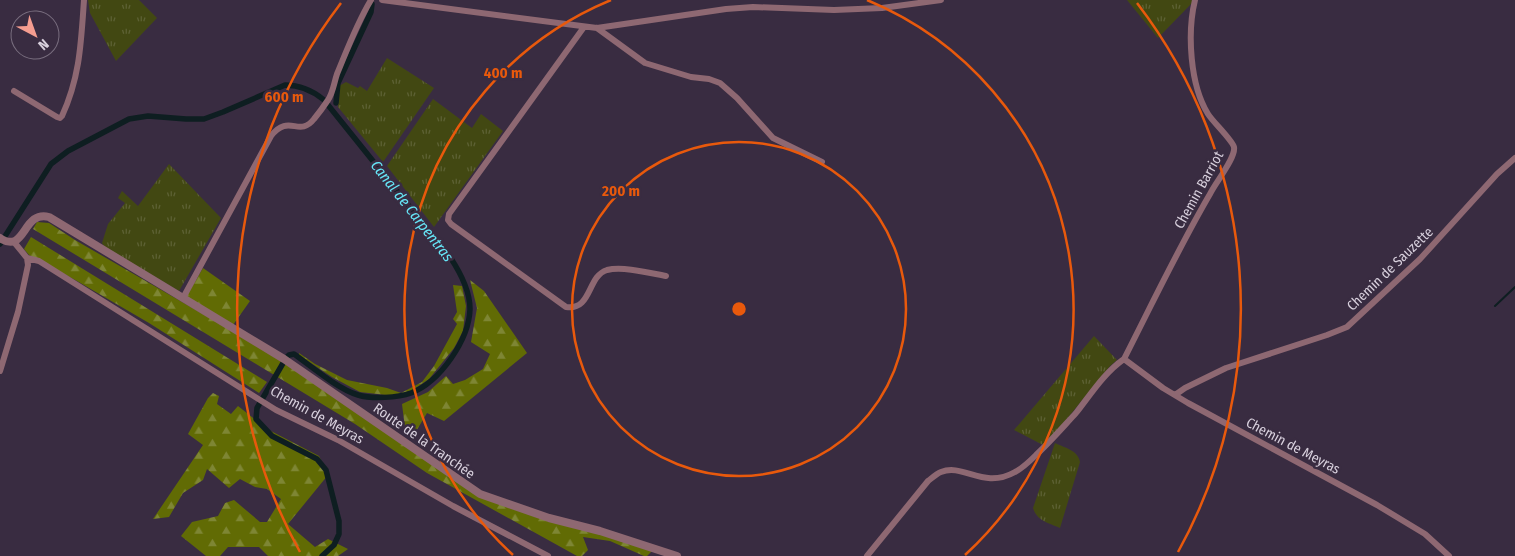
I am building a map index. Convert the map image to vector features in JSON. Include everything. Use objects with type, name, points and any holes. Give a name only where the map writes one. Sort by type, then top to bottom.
[{"type":"street","points":[[14,90],[57,117],[60,118],[62,116],[72,92],[80,56],[84,0]]},
{"type":"street","points":[[182,297],[271,136],[277,128],[282,126],[300,127],[307,125],[326,103],[371,0]]},
{"type":"street","points":[[382,0],[597,28],[726,9],[753,7],[834,10],[882,8],[941,0]]},
{"type":"street","name":"Chemin Barriot","points":[[1124,359],[1209,194],[1232,159],[1234,151],[1233,145],[1209,116],[1199,99],[1190,46],[1195,0]]},
{"type":"street","points":[[584,27],[449,214],[448,220],[482,247],[566,307],[577,307],[582,303],[597,278],[608,270],[632,270],[666,276]]},
{"type":"street","points":[[597,28],[645,63],[691,77],[720,83],[737,98],[767,134],[822,162]]},
{"type":"street","name":"Chemin de Sauzette","points":[[1175,395],[1185,388],[1226,368],[1327,336],[1347,327],[1420,259],[1497,174],[1515,158]]},
{"type":"street","name":"Route de la Tranchée","points":[[14,242],[33,219],[49,217],[286,361],[480,494],[549,518],[600,531],[677,556]]},
{"type":"street","points":[[0,371],[28,265],[27,258],[14,242],[2,240]]},
{"type":"street","name":"Chemin de Meyras","points":[[27,258],[40,261],[276,410],[338,440],[461,510],[548,556]]},
{"type":"street","points":[[867,556],[928,481],[937,474],[943,471],[956,471],[982,479],[993,479],[1006,477],[1017,471],[1045,446],[1111,368],[1124,359]]},
{"type":"street","name":"Chemin de Meyras","points":[[1124,359],[1175,395],[1378,505],[1425,534],[1449,556]]},
{"type":"green space","points":[[88,0],[139,0],[157,18],[116,61],[90,13]]},
{"type":"green space","points":[[1127,0],[1193,0],[1158,38]]},
{"type":"green space","points":[[387,58],[434,88],[383,162],[338,107],[339,86],[346,82],[358,88],[360,86],[367,91]]},
{"type":"green space","points":[[433,99],[472,128],[481,114],[503,131],[434,227],[387,166]]},
{"type":"green space","points":[[169,164],[221,218],[179,291],[105,248],[102,243],[108,224],[125,203],[118,198],[122,191],[138,206]]},
{"type":"green space","points":[[37,222],[49,223],[287,365],[460,484],[527,513],[574,528],[600,533],[652,551],[647,556],[644,556],[610,541],[583,537],[588,550],[582,556],[577,556],[427,473],[355,424],[33,229]]},
{"type":"green space","points":[[31,237],[267,382],[259,393],[149,323],[29,255],[24,249]]},
{"type":"green space","points":[[203,268],[250,301],[233,325],[186,297]]},
{"type":"green space","points":[[470,280],[484,291],[527,353],[444,421],[427,413],[415,433],[406,436],[402,404],[428,392],[446,376],[453,384],[465,380],[483,369],[490,354],[471,342],[477,308]]},
{"type":"green space","points":[[453,285],[462,286],[466,306],[463,331],[454,348],[429,379],[411,391],[395,396],[360,392],[332,377],[299,355],[299,353],[315,364],[347,380],[387,388],[401,393],[422,382],[434,366],[457,324],[453,319],[457,312]]},
{"type":"green space","points":[[1094,336],[1117,360],[1052,437],[1043,445],[1014,430]]},
{"type":"green space","points":[[213,393],[219,396],[217,404],[231,414],[238,406],[267,429],[319,456],[328,475],[288,524],[315,547],[328,539],[348,549],[338,556],[268,556],[259,547],[228,547],[220,556],[206,556],[181,536],[192,522],[218,516],[225,503],[234,500],[260,522],[267,522],[281,499],[267,489],[255,487],[240,479],[229,488],[207,469],[203,480],[183,493],[169,517],[153,519],[203,445],[188,434],[208,398]]},
{"type":"green space","points":[[1055,443],[1074,452],[1080,462],[1060,528],[1040,519],[1033,508]]},
{"type":"waterway","name":"Canal de Carpentras","points":[[336,103],[338,83],[371,12],[372,4]]},
{"type":"waterway","name":"Canal de Carpentras","points":[[0,244],[51,164],[68,151],[129,119],[148,116],[204,119],[285,85],[306,89],[324,100],[450,257],[461,275],[470,302],[470,309],[464,334],[451,358],[432,380],[422,388],[406,395],[392,397],[358,395],[334,383],[294,354],[286,358],[257,408],[256,419],[272,436],[317,459],[326,470],[339,521],[339,534],[334,545],[322,556]]},
{"type":"waterway","points":[[1495,306],[1515,287]]}]
